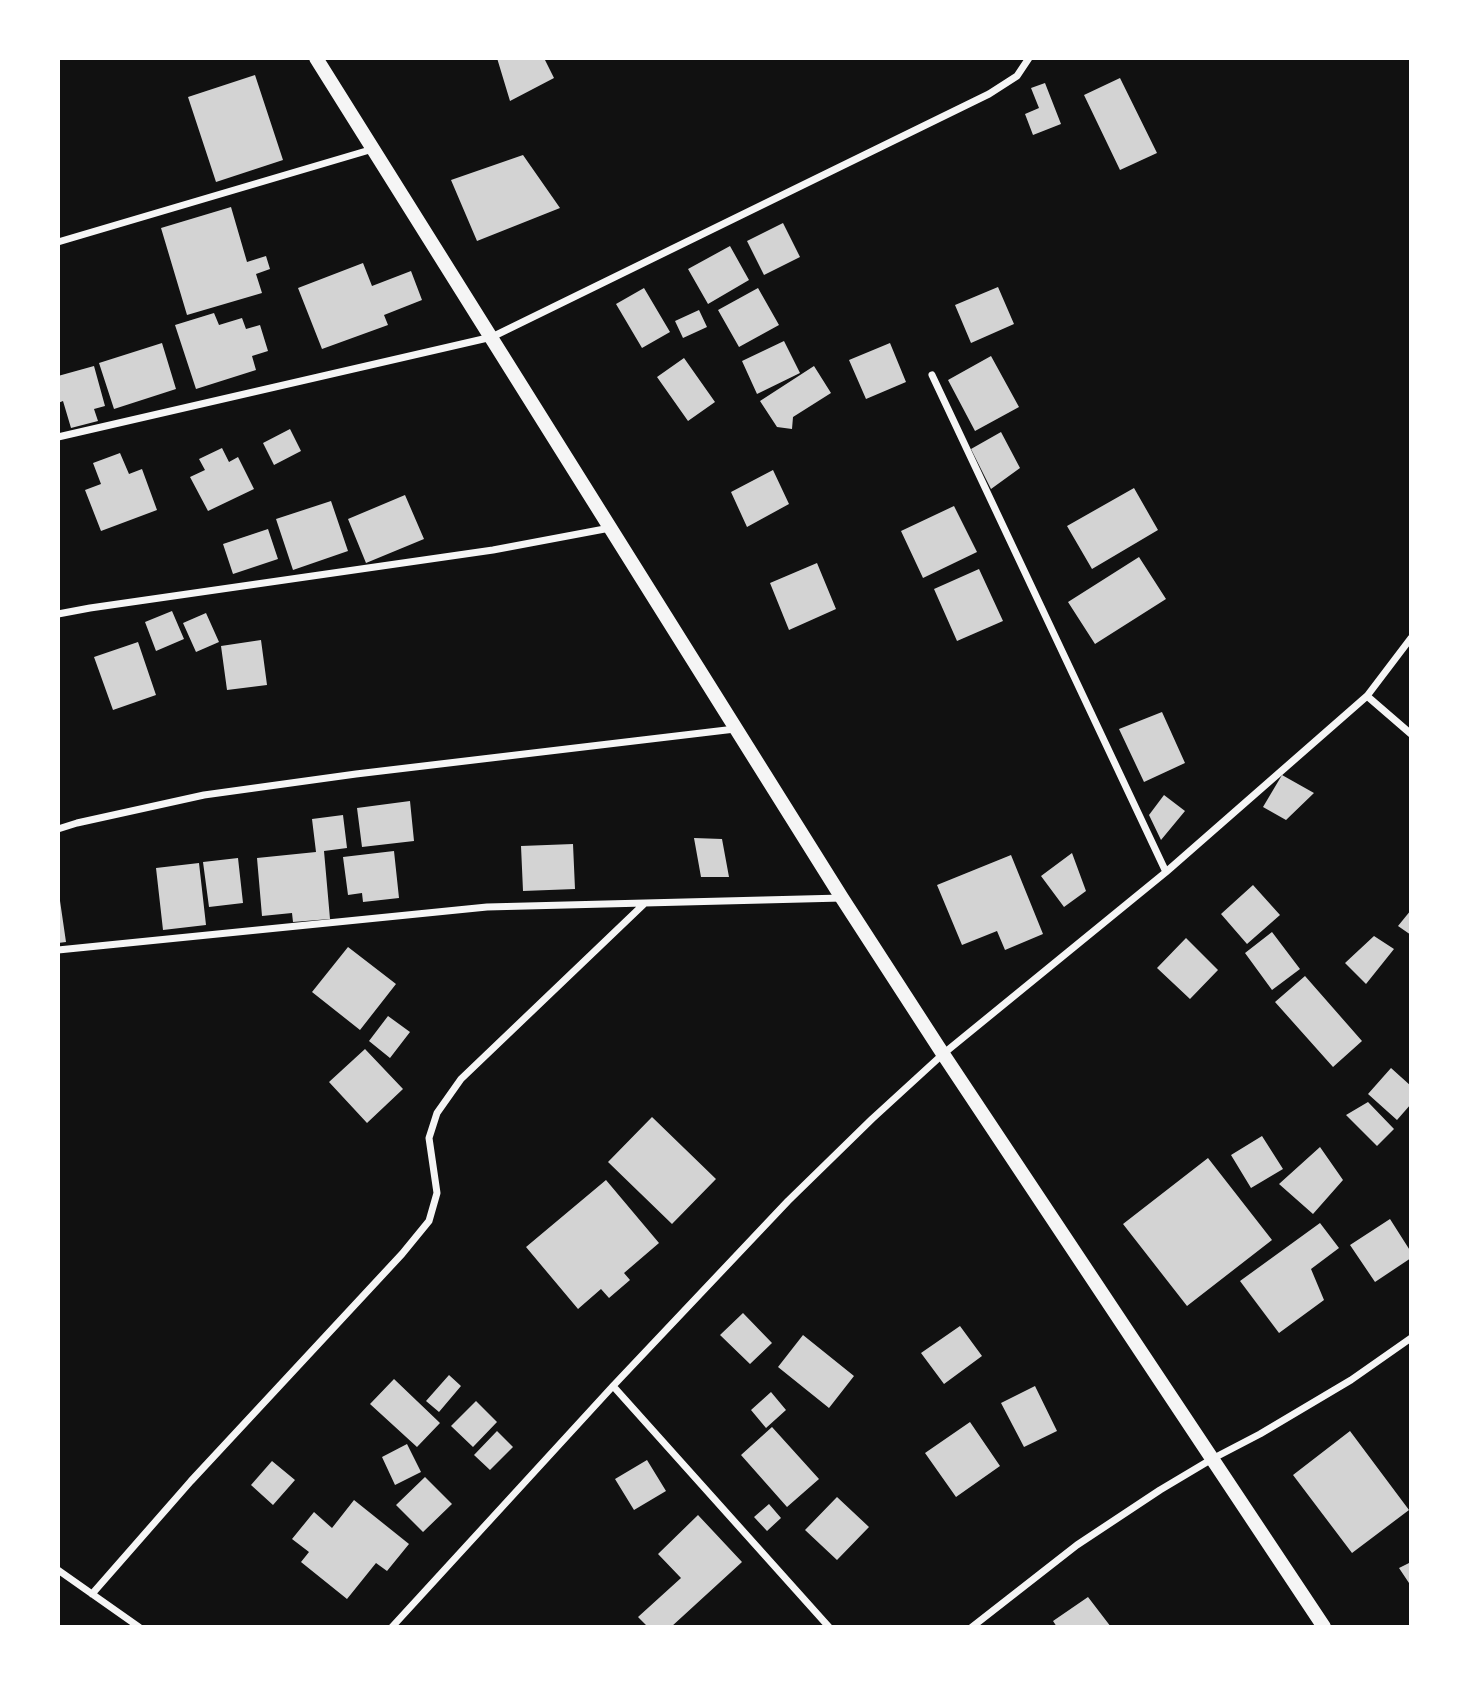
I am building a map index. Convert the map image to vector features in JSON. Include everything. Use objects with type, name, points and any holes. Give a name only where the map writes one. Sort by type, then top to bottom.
[{"type":"main road","points":[[316,58],[842,898],[1324,1627]]},
{"type":"street","points":[[58,437],[492,337],[989,94],[1017,76],[1029,58]]},
{"type":"street","points":[[58,242],[373,149]]},
{"type":"street","points":[[932,375],[1166,872]]},
{"type":"street","points":[[58,614],[493,550],[611,528]]},
{"type":"street","points":[[392,1627],[612,1386],[788,1201],[872,1119],[943,1054],[1166,872],[1367,696],[1411,638]]},
{"type":"street","points":[[1367,696],[1411,734]]},
{"type":"street","points":[[58,829],[204,795],[370,772],[736,729]]},
{"type":"street","points":[[58,950],[487,907],[842,898]]},
{"type":"street","points":[[92,1594],[191,1481],[402,1254],[429,1221],[437,1194],[429,1138],[437,1113],[461,1079],[644,904]]},
{"type":"street","points":[[972,1627],[1077,1545],[1160,1490],[1351,1380],[1411,1338]]},
{"type":"street","points":[[612,1386],[830,1627]]},
{"type":"street","points":[[58,1570],[139,1627]]},
{"type":"building","points":[[497,58],[544,58],[554,78],[510,101]]},
{"type":"building","points":[[255,75],[283,160],[216,182],[188,97]]},
{"type":"building","points":[[1120,78],[1157,153],[1120,170],[1084,95]]},
{"type":"building","points":[[1045,83],[1061,124],[1033,135],[1025,114],[1039,108],[1031,88]]},
{"type":"building","points":[[523,155],[560,208],[477,241],[451,180]]},
{"type":"building","points":[[231,207],[247,262],[266,256],[270,269],[256,274],[262,293],[187,315],[161,228]]},
{"type":"building","points":[[783,223],[800,257],[764,275],[747,241]]},
{"type":"building","points":[[730,246],[749,280],[708,304],[688,269]]},
{"type":"building","points":[[363,263],[372,286],[411,271],[422,300],[384,315],[388,325],[322,349],[298,288]]},
{"type":"building","points":[[998,287],[1014,324],[971,343],[955,305]]},
{"type":"building","points":[[644,288],[670,332],[642,348],[616,304]]},
{"type":"building","points":[[758,288],[779,325],[739,347],[718,310]]},
{"type":"building","points":[[699,310],[707,327],[683,338],[675,321]]},
{"type":"building","points":[[214,313],[219,325],[242,318],[246,329],[260,325],[268,351],[252,356],[256,370],[196,389],[175,325]]},
{"type":"building","points":[[784,341],[800,373],[757,394],[742,361]]},
{"type":"building","points":[[162,343],[176,389],[114,409],[99,363]]},
{"type":"building","points":[[890,343],[906,382],[866,399],[849,360]]},
{"type":"building","points":[[991,356],[1019,407],[975,431],[948,380]]},
{"type":"building","points":[[684,358],[715,402],[688,421],[657,377]]},
{"type":"building","points":[[94,366],[105,406],[94,409],[98,421],[71,428],[63,401],[58,403],[58,376]]},
{"type":"building","points":[[814,366],[831,393],[793,417],[792,429],[777,427],[760,401]]},
{"type":"building","points":[[290,429],[301,451],[274,465],[263,443]]},
{"type":"building","points":[[1001,432],[1020,468],[991,489],[971,449]]},
{"type":"building","points":[[222,448],[229,462],[238,457],[254,489],[208,511],[190,477],[205,470],[199,459]]},
{"type":"building","points":[[120,453],[129,474],[142,469],[157,510],[101,531],[85,490],[101,484],[93,463]]},
{"type":"building","points":[[773,470],[789,504],[747,527],[731,492]]},
{"type":"building","points":[[1134,488],[1158,530],[1092,569],[1067,526]]},
{"type":"building","points":[[405,495],[424,539],[366,563],[348,519]]},
{"type":"building","points":[[331,501],[348,551],[293,570],[276,519]]},
{"type":"building","points":[[954,506],[977,552],[923,578],[901,531]]},
{"type":"building","points":[[268,529],[278,559],[233,574],[223,544]]},
{"type":"building","points":[[1139,557],[1166,599],[1095,644],[1068,602]]},
{"type":"building","points":[[817,563],[836,609],[789,630],[770,583]]},
{"type":"building","points":[[979,569],[1003,621],[957,641],[934,589]]},
{"type":"building","points":[[172,611],[184,639],[156,651],[145,622]]},
{"type":"building","points":[[206,613],[219,642],[196,652],[183,623]]},
{"type":"building","points":[[261,640],[267,685],[227,690],[221,646]]},
{"type":"building","points":[[138,642],[156,695],[113,710],[94,657]]},
{"type":"building","points":[[1162,712],[1185,763],[1144,782],[1119,729]]},
{"type":"building","points":[[1282,775],[1314,793],[1286,820],[1263,807]]},
{"type":"building","points":[[1164,795],[1185,811],[1161,840],[1149,815]]},
{"type":"building","points":[[410,801],[414,841],[362,847],[357,808]]},
{"type":"building","points":[[343,815],[347,848],[324,851],[330,919],[293,922],[292,913],[262,916],[257,858],[316,852],[312,819]]},
{"type":"building","points":[[694,838],[722,839],[729,877],[701,877]]},
{"type":"building","points":[[573,844],[575,889],[523,891],[521,846]]},
{"type":"building","points":[[394,851],[399,898],[363,902],[362,893],[348,895],[343,857]]},
{"type":"building","points":[[1072,853],[1086,891],[1064,907],[1041,876]]},
{"type":"building","points":[[1011,855],[1043,934],[1005,950],[997,931],[962,945],[937,885]]},
{"type":"building","points":[[238,858],[243,903],[209,907],[203,862]]},
{"type":"building","points":[[199,863],[206,925],[163,930],[156,868]]},
{"type":"building","points":[[1253,885],[1280,915],[1247,944],[1221,914]]},
{"type":"building","points":[[58,894],[66,942],[58,943]]},
{"type":"building","points":[[1411,910],[1411,935],[1398,926]]},
{"type":"building","points":[[1272,932],[1300,969],[1272,990],[1245,953]]},
{"type":"building","points":[[1374,936],[1394,949],[1366,984],[1345,963]]},
{"type":"building","points":[[1186,938],[1218,970],[1190,999],[1157,968]]},
{"type":"building","points":[[348,947],[396,984],[360,1030],[312,992]]},
{"type":"building","points":[[1305,976],[1362,1041],[1333,1067],[1275,1002]]},
{"type":"building","points":[[388,1016],[410,1032],[390,1058],[369,1041]]},
{"type":"building","points":[[365,1049],[403,1089],[367,1123],[329,1082]]},
{"type":"building","points":[[1391,1068],[1411,1086],[1411,1104],[1397,1120],[1368,1094]]},
{"type":"building","points":[[1368,1102],[1394,1129],[1377,1146],[1346,1115]]},
{"type":"building","points":[[652,1117],[716,1179],[672,1224],[608,1162]]},
{"type":"building","points":[[1262,1136],[1283,1169],[1251,1188],[1231,1155]]},
{"type":"building","points":[[1320,1147],[1343,1180],[1313,1214],[1279,1184]]},
{"type":"building","points":[[1208,1158],[1272,1240],[1187,1306],[1123,1224]]},
{"type":"building","points":[[606,1180],[659,1243],[624,1273],[630,1280],[609,1298],[601,1289],[578,1309],[526,1247]]},
{"type":"building","points":[[1390,1219],[1411,1252],[1411,1258],[1375,1282],[1350,1245]]},
{"type":"building","points":[[1320,1223],[1339,1248],[1311,1269],[1324,1300],[1279,1333],[1240,1281]]},
{"type":"building","points":[[743,1313],[772,1343],[750,1364],[720,1335]]},
{"type":"building","points":[[960,1326],[982,1356],[944,1384],[921,1353]]},
{"type":"building","points":[[803,1335],[854,1376],[829,1408],[778,1367]]},
{"type":"building","points":[[449,1375],[461,1386],[439,1412],[426,1401]]},
{"type":"building","points":[[394,1379],[440,1423],[417,1447],[370,1404]]},
{"type":"building","points":[[1035,1386],[1057,1431],[1024,1447],[1001,1403]]},
{"type":"building","points":[[771,1392],[786,1410],[766,1428],[751,1410]]},
{"type":"building","points":[[476,1401],[497,1422],[473,1447],[451,1426]]},
{"type":"building","points":[[970,1422],[1000,1466],[956,1497],[925,1453]]},
{"type":"building","points":[[772,1427],[819,1479],[787,1507],[741,1455]]},
{"type":"building","points":[[497,1431],[513,1447],[490,1470],[474,1455]]},
{"type":"building","points":[[1350,1431],[1409,1510],[1352,1553],[1293,1475]]},
{"type":"building","points":[[407,1444],[421,1472],[395,1485],[382,1457]]},
{"type":"building","points":[[647,1460],[666,1491],[634,1510],[615,1479]]},
{"type":"building","points":[[272,1461],[295,1480],[273,1505],[251,1485]]},
{"type":"building","points":[[425,1477],[452,1504],[423,1532],[396,1505]]},
{"type":"building","points":[[837,1497],[869,1527],[837,1560],[805,1530]]},
{"type":"building","points":[[354,1500],[409,1544],[387,1571],[376,1563],[347,1599],[301,1562],[309,1552],[292,1539],[314,1512],[332,1528]]},
{"type":"building","points":[[769,1504],[781,1518],[767,1531],[754,1517]]},
{"type":"building","points":[[698,1515],[742,1562],[671,1627],[648,1627],[638,1617],[681,1578],[658,1554]]},
{"type":"building","points":[[1411,1562],[1411,1586],[1399,1568]]},
{"type":"building","points":[[1088,1597],[1111,1627],[1057,1627],[1053,1621]]}]
